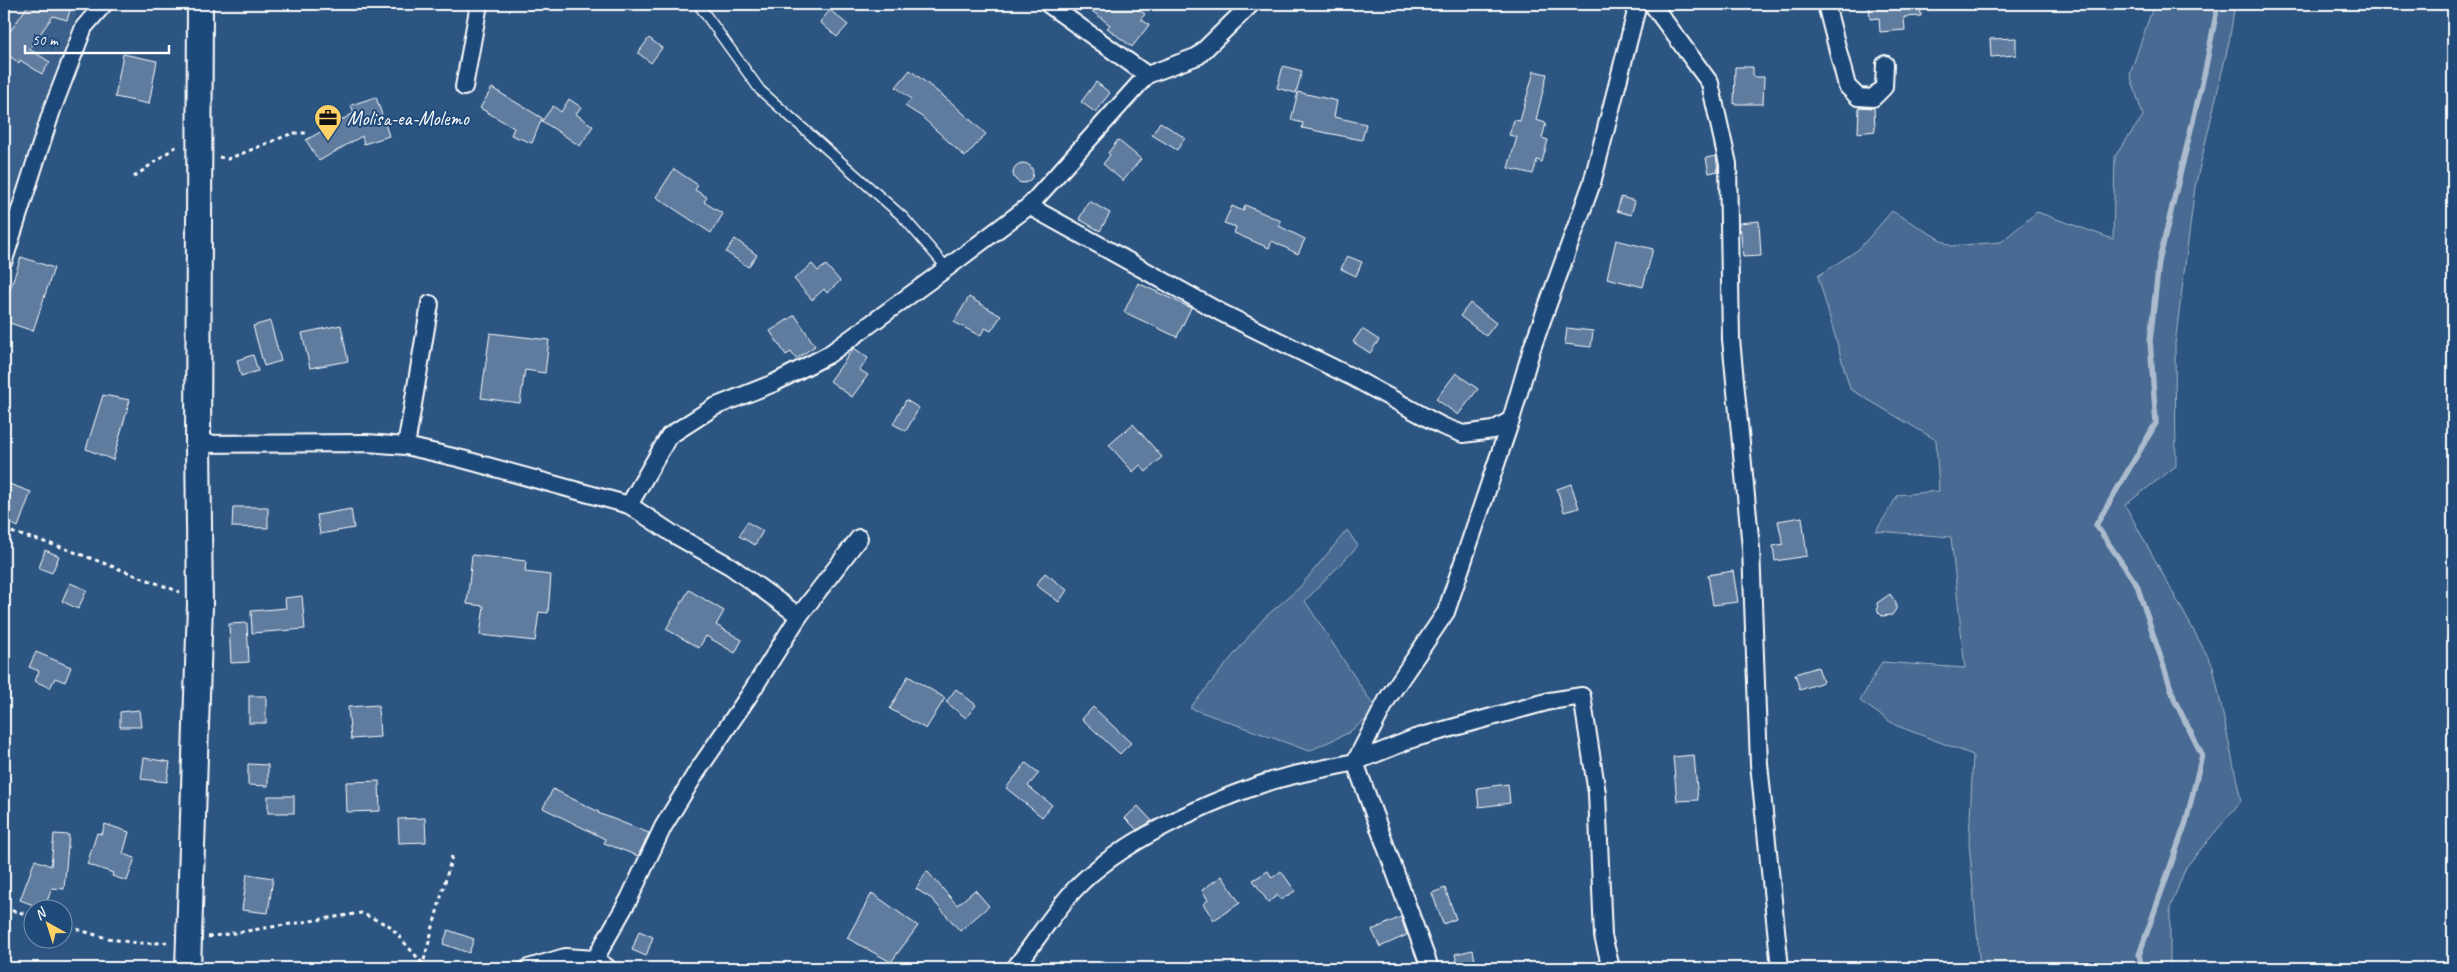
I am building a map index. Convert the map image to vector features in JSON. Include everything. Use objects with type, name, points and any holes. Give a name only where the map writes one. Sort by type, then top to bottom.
[{"type":"main road","points":[[188,968],[200,597],[198,444],[201,154],[199,130],[200,4]]},
{"type":"street","points":[[4,260],[52,110],[84,27],[104,4]]},
{"type":"street","points":[[464,87],[479,4]]},
{"type":"street","points":[[1048,4],[1147,75]]},
{"type":"street","points":[[629,506],[669,436],[714,407],[774,384],[828,355],[947,268],[1029,206],[1147,75],[1198,56],[1251,4]]},
{"type":"street","points":[[1430,968],[1355,762],[1388,698],[1446,612],[1511,420],[1532,348],[1592,183],[1638,4]]},
{"type":"street","points":[[1652,4],[1710,83],[1728,164],[1730,339],[1751,548],[1759,764],[1780,968]]},
{"type":"street","points":[[1826,4],[1848,86],[1858,97],[1873,98],[1884,87],[1885,64]]},
{"type":"street","points":[[1029,206],[1220,312],[1352,377],[1442,426],[1463,434],[1493,430],[1511,420]]},
{"type":"street","points":[[406,446],[430,304]]},
{"type":"street","points":[[198,444],[357,443],[406,446],[462,459],[629,506],[673,534],[730,566],[800,616]]},
{"type":"street","points":[[528,968],[565,957],[601,964],[663,827],[800,616],[859,538]]},
{"type":"street","points":[[1015,968],[1075,890],[1096,870],[1137,843],[1196,810],[1260,784],[1355,762],[1415,738],[1550,701],[1582,696],[1598,794],[1603,936],[1611,968]]},
{"type":"lane","points":[[698,4],[760,90],[902,217],[947,268]]},
{"type":"path","points":[[134,177],[199,130]]},
{"type":"path","points":[[201,154],[228,159],[292,133],[308,133]]},
{"type":"path","points":[[4,530],[61,547],[200,597]]},
{"type":"path","points":[[424,966],[452,856]]},
{"type":"path","points":[[4,909],[22,913]]},
{"type":"path","points":[[72,927],[95,935],[149,945],[362,913],[390,926],[424,966]]},
{"type":"shaded area","points":[[4,4],[80,4],[4,224]]},
{"type":"shaded area","points":[[2154,4],[2235,4],[2229,42],[2195,187],[2175,344],[2176,466],[2125,505],[2213,666],[2241,801],[2186,867],[2170,908],[2170,968],[1980,968],[1969,842],[1973,755],[1895,725],[1860,701],[1882,662],[1965,668],[1951,537],[1876,531],[1898,495],[1939,491],[1936,440],[1850,389],[1818,276],[1859,249],[1892,211],[1951,246],[2001,242],[2037,212],[2113,239],[2115,156],[2143,116],[2130,74]]},
{"type":"shaded area","points":[[1347,530],[1358,546],[1305,601],[1377,711],[1348,733],[1309,751],[1190,708],[1264,618],[1299,588]]},
{"type":"building","points":[[26,4],[72,4],[67,20],[53,16],[29,49],[50,62],[42,74],[20,60],[19,63],[4,52],[4,40],[27,7]]},
{"type":"building","points":[[1083,4],[1131,4],[1145,14],[1141,19],[1149,25],[1132,47],[1107,28],[1110,25]]},
{"type":"building","points":[[1869,4],[1920,4],[1921,16],[1904,17],[1905,30],[1880,32],[1879,18],[1870,19]]},
{"type":"building","points":[[830,10],[848,25],[837,37],[820,22]]},
{"type":"building","points":[[649,38],[662,48],[651,63],[638,53]]},
{"type":"building","points":[[2016,38],[2016,55],[1991,57],[1990,39]]},
{"type":"building","points":[[123,54],[157,61],[149,104],[115,97]]},
{"type":"building","points":[[1283,66],[1302,71],[1296,93],[1277,88]]},
{"type":"building","points":[[1735,67],[1753,67],[1753,77],[1764,77],[1763,104],[1734,104]]},
{"type":"building","points":[[910,70],[952,103],[986,134],[965,157],[922,117],[905,106],[911,99],[896,87]]},
{"type":"building","points":[[1534,71],[1547,74],[1536,120],[1546,123],[1542,138],[1548,140],[1542,162],[1537,160],[1533,174],[1508,168],[1517,137],[1509,135],[1514,120],[1520,121]]},
{"type":"building","points":[[1096,82],[1110,93],[1095,112],[1081,102]]},
{"type":"building","points":[[492,88],[542,118],[532,143],[511,135],[514,128],[480,108]]},
{"type":"building","points":[[1298,92],[1337,101],[1334,117],[1366,124],[1362,140],[1302,128],[1303,123],[1291,120]]},
{"type":"building","points":[[376,97],[389,136],[364,144],[362,136],[319,161],[306,140],[354,113],[351,105]]},
{"type":"building","points":[[569,99],[581,107],[576,114],[593,126],[580,146],[542,121],[553,106],[561,112]]},
{"type":"building","points":[[1859,107],[1874,108],[1875,131],[1858,133]]},
{"type":"building","points":[[1160,122],[1185,138],[1177,150],[1152,135]]},
{"type":"building","points":[[1118,140],[1141,159],[1123,181],[1103,164],[1110,155],[1108,153]]},
{"type":"building","points":[[1716,156],[1718,171],[1709,173],[1706,158]]},
{"type":"building","points":[[1019,163],[1027,163],[1033,169],[1033,177],[1027,183],[1019,183],[1013,177],[1013,169]]},
{"type":"building","points":[[674,169],[698,185],[695,190],[707,197],[704,202],[723,214],[711,233],[656,197]]},
{"type":"building","points":[[1621,197],[1635,201],[1631,215],[1617,211]]},
{"type":"building","points":[[1089,201],[1110,213],[1100,231],[1079,219]]},
{"type":"building","points":[[1245,205],[1281,221],[1279,226],[1305,239],[1298,254],[1272,241],[1269,248],[1234,233],[1236,227],[1224,223],[1232,206],[1243,211]]},
{"type":"building","points":[[1759,221],[1761,256],[1743,257],[1740,223]]},
{"type":"building","points":[[735,239],[757,255],[748,267],[726,252]]},
{"type":"building","points":[[1616,240],[1653,249],[1643,287],[1607,278]]},
{"type":"building","points":[[1347,256],[1362,262],[1356,276],[1341,269]]},
{"type":"building","points":[[21,257],[54,268],[33,331],[4,321],[4,307]]},
{"type":"building","points":[[812,264],[818,271],[826,265],[840,281],[827,293],[824,289],[812,300],[794,279]]},
{"type":"building","points":[[1138,283],[1191,308],[1177,337],[1124,312]]},
{"type":"building","points":[[969,297],[1001,316],[991,331],[985,328],[980,336],[954,322]]},
{"type":"building","points":[[1470,303],[1496,323],[1486,336],[1460,316]]},
{"type":"building","points":[[795,315],[815,346],[796,359],[791,352],[786,355],[770,331]]},
{"type":"building","points":[[270,321],[281,361],[264,366],[253,326]]},
{"type":"building","points":[[341,325],[348,361],[310,368],[302,333]]},
{"type":"building","points":[[1567,328],[1593,331],[1591,347],[1565,344]]},
{"type":"building","points":[[1362,329],[1379,340],[1370,353],[1353,342]]},
{"type":"building","points":[[490,333],[549,340],[545,373],[525,370],[520,403],[481,398]]},
{"type":"building","points":[[854,348],[868,358],[860,370],[868,375],[852,397],[830,381]]},
{"type":"building","points":[[253,355],[258,371],[241,376],[237,360]]},
{"type":"building","points":[[1456,373],[1478,389],[1458,415],[1436,399]]},
{"type":"building","points":[[103,395],[130,400],[113,460],[86,449]]},
{"type":"building","points":[[906,400],[919,408],[906,431],[893,424]]},
{"type":"building","points":[[1133,424],[1162,457],[1146,472],[1140,465],[1133,472],[1109,445]]},
{"type":"building","points":[[4,482],[31,492],[18,527],[4,520]]},
{"type":"building","points":[[1571,484],[1579,508],[1564,512],[1557,489]]},
{"type":"building","points":[[233,507],[268,507],[268,528],[232,527]]},
{"type":"building","points":[[351,509],[354,528],[320,534],[317,515]]},
{"type":"building","points":[[1802,517],[1807,556],[1775,561],[1773,546],[1783,544],[1778,521]]},
{"type":"building","points":[[747,522],[763,531],[755,545],[739,536]]},
{"type":"building","points":[[45,550],[59,556],[52,573],[39,568]]},
{"type":"building","points":[[472,555],[526,561],[525,572],[551,575],[548,613],[539,612],[535,641],[480,635],[484,606],[467,604]]},
{"type":"building","points":[[1733,571],[1738,602],[1713,605],[1708,575]]},
{"type":"building","points":[[1045,573],[1067,590],[1059,602],[1036,585]]},
{"type":"building","points":[[70,583],[87,590],[78,609],[62,601]]},
{"type":"building","points":[[689,590],[724,611],[716,625],[742,640],[735,653],[706,636],[699,648],[666,629]]},
{"type":"building","points":[[1890,594],[1896,603],[1896,609],[1892,615],[1882,616],[1878,612],[1877,603]]},
{"type":"building","points":[[302,596],[305,629],[252,633],[251,611],[286,608],[285,598]]},
{"type":"building","points":[[247,623],[249,662],[231,663],[229,624]]},
{"type":"building","points":[[36,652],[71,667],[65,682],[55,678],[50,688],[35,681],[39,671],[29,667]]},
{"type":"building","points":[[1818,667],[1823,682],[1800,690],[1795,674]]},
{"type":"building","points":[[908,676],[945,698],[926,729],[890,709]]},
{"type":"building","points":[[956,689],[976,705],[966,718],[946,702]]},
{"type":"building","points":[[249,696],[266,696],[266,723],[249,723]]},
{"type":"building","points":[[378,705],[380,737],[351,739],[348,707]]},
{"type":"building","points":[[1093,707],[1131,743],[1120,754],[1082,719]]},
{"type":"building","points":[[139,710],[141,727],[120,727],[120,712]]},
{"type":"building","points":[[1694,755],[1698,800],[1677,801],[1673,757]]},
{"type":"building","points":[[144,758],[170,762],[167,782],[141,779]]},
{"type":"building","points":[[1026,763],[1039,773],[1028,786],[1052,805],[1042,817],[1006,788]]},
{"type":"building","points":[[248,764],[268,765],[268,786],[248,785]]},
{"type":"building","points":[[379,781],[380,811],[347,812],[346,782]]},
{"type":"building","points":[[1508,784],[1510,803],[1479,807],[1477,788]]},
{"type":"building","points":[[553,789],[598,813],[649,833],[638,856],[604,843],[605,839],[543,808]]},
{"type":"building","points":[[268,796],[294,796],[294,813],[268,813]]},
{"type":"building","points":[[1138,806],[1152,821],[1137,830],[1125,818]]},
{"type":"building","points":[[425,818],[426,842],[399,843],[398,819]]},
{"type":"building","points":[[105,824],[129,832],[123,854],[135,858],[127,881],[112,876],[113,873],[87,864],[97,833],[102,834]]},
{"type":"building","points":[[54,834],[69,835],[64,889],[52,888],[47,900],[20,900],[35,860],[51,866]]},
{"type":"building","points":[[927,871],[957,905],[975,890],[989,906],[960,931],[932,899],[916,889]]},
{"type":"building","points":[[1268,871],[1272,878],[1281,871],[1295,891],[1281,900],[1278,895],[1268,902],[1253,880]]},
{"type":"building","points":[[247,874],[273,878],[268,913],[242,910]]},
{"type":"building","points":[[1222,876],[1240,903],[1214,920],[1203,904],[1208,900],[1202,890]]},
{"type":"building","points":[[1445,888],[1456,919],[1443,924],[1432,893]]},
{"type":"building","points":[[872,893],[918,926],[891,962],[847,938]]},
{"type":"building","points":[[1401,917],[1407,935],[1380,947],[1372,930]]},
{"type":"building","points":[[448,930],[474,939],[469,953],[443,944]]},
{"type":"building","points":[[639,931],[653,937],[646,956],[632,950]]},
{"type":"building","points":[[1473,950],[1475,968],[1458,968],[1455,954]]},
{"type":"waterway","points":[[2142,968],[2139,955],[2186,822],[2202,755],[2175,701],[2137,585],[2096,525],[2156,423],[2150,341],[2159,261],[2205,71],[2218,4]]},
{"type":"place","name":"Molisa-ea-Molemo","points":[[328,142]]}]
